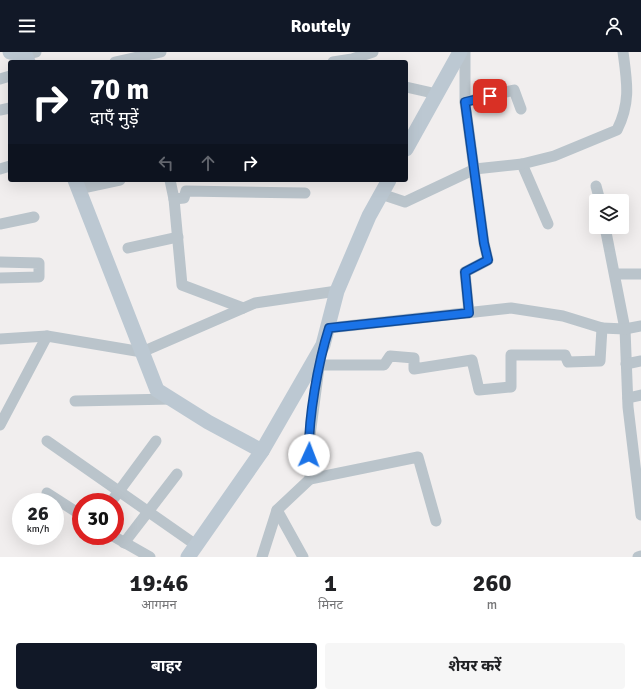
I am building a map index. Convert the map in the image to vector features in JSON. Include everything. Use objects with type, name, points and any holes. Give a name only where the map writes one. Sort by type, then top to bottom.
[{"type":"street","points":[[124,60],[162,52]]},
{"type":"street","points":[[346,60],[372,52]]},
{"type":"street","points":[[408,142],[460,52]]},
{"type":"street","points":[[465,52],[465,102],[484,243],[488,260],[465,272],[469,313]]},
{"type":"street","points":[[381,194],[405,202],[475,169],[522,164],[554,156],[617,130],[624,116],[628,92],[623,52]]},
{"type":"street","points":[[408,87],[437,94]]},
{"type":"street","points":[[465,102],[514,90],[521,109]]},
{"type":"street","points":[[522,164],[548,224]]},
{"type":"street","points":[[98,182],[77,184],[157,390],[208,422],[262,450]]},
{"type":"street","points":[[170,182],[174,199],[182,285],[243,308]]},
{"type":"street","points":[[310,479],[309,443],[319,365],[337,291],[369,216],[388,182]]},
{"type":"street","points":[[596,186],[598,194]]},
{"type":"street","points":[[174,199],[184,198],[186,191],[305,193]]},
{"type":"street","points":[[0,224],[34,216]]},
{"type":"street","points":[[606,234],[625,329],[628,398],[640,492],[641,515]]},
{"type":"street","points":[[128,248],[178,237]]},
{"type":"street","points":[[0,262],[39,263],[39,277],[0,278]]},
{"type":"street","points":[[615,274],[641,274]]},
{"type":"street","points":[[0,339],[47,336],[142,352],[255,303],[337,291]]},
{"type":"street","points":[[329,328],[510,308],[563,316],[602,328],[625,329],[641,326]]},
{"type":"street","points":[[319,365],[384,365],[390,356],[414,358],[414,369],[472,360],[479,390],[511,387],[511,355],[565,355],[568,362],[600,360],[602,328]]},
{"type":"street","points":[[0,425],[47,336]]},
{"type":"street","points":[[47,441],[147,513],[192,551],[262,450],[323,345]]},
{"type":"street","points":[[626,364],[641,362]]},
{"type":"street","points":[[628,398],[641,395]]},
{"type":"street","points":[[75,401],[172,399]]},
{"type":"street","points":[[119,492],[156,442]]},
{"type":"street","points":[[262,557],[277,510],[310,479],[418,457],[436,521]]},
{"type":"street","points":[[150,557],[124,543],[177,474]]},
{"type":"street","points":[[277,510],[303,557]]},
{"type":"route","points":[[309,455],[309,443],[319,365],[323,345],[329,328],[469,313],[465,272],[488,260],[484,243],[465,102],[490,96]]}]
